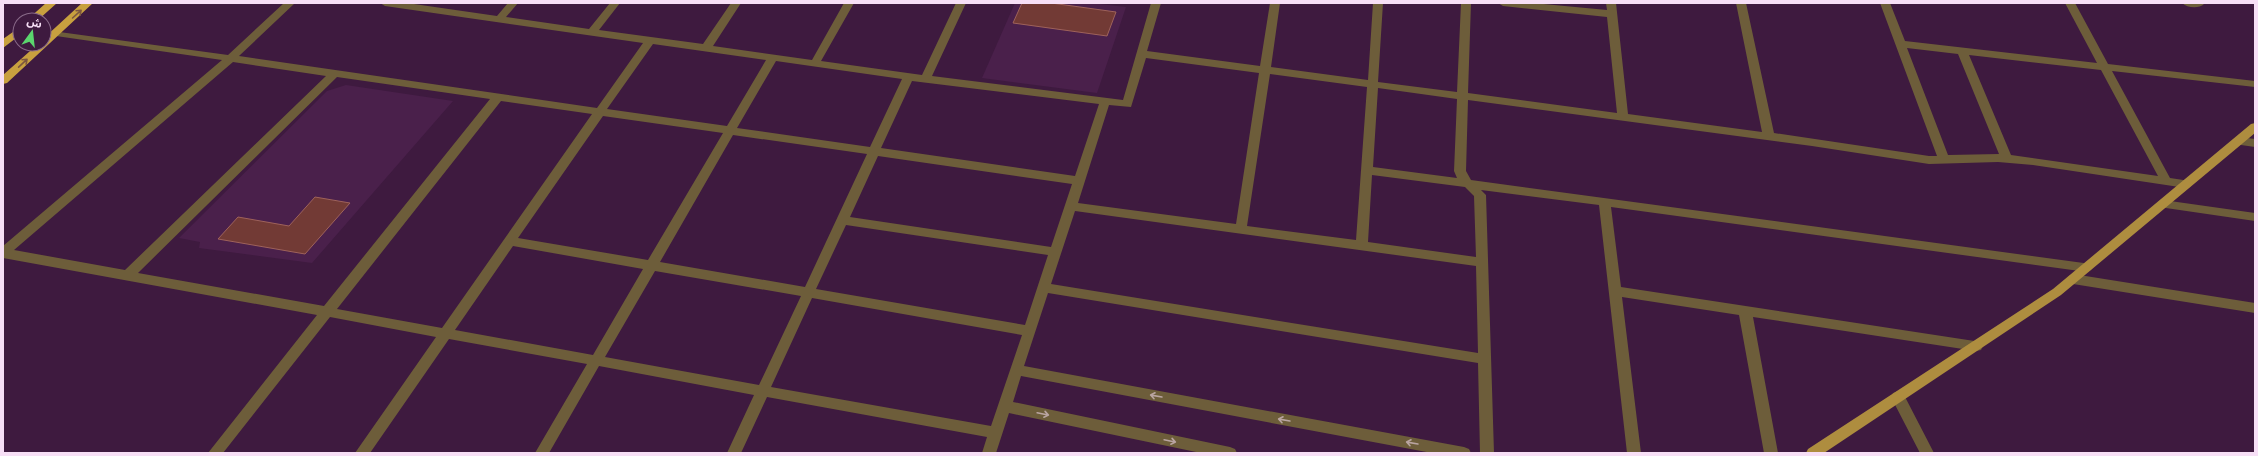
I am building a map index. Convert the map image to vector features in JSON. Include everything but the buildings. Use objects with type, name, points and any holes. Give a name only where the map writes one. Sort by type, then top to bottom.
[{"type":"highway","points":[[41,12],[52,3]]},
{"type":"highway","points":[[52,37],[88,3]]},
{"type":"highway","points":[[3,45],[12,37]]},
{"type":"highway","points":[[3,81],[35,52]]},
{"type":"main road","points":[[1813,453],[2057,292],[2255,126]]},
{"type":"street","points":[[3,253],[230,59],[290,3]]},
{"type":"street","points":[[386,3],[925,79],[1127,104],[1156,3]]},
{"type":"street","points":[[499,19],[513,3]]},
{"type":"street","points":[[592,32],[615,3]]},
{"type":"street","points":[[706,48],[736,3]]},
{"type":"street","points":[[815,63],[849,3]]},
{"type":"street","points":[[925,79],[962,3]]},
{"type":"street","points":[[1241,229],[1275,3]]},
{"type":"street","points":[[1362,246],[1378,3]]},
{"type":"street","points":[[1466,3],[1460,171],[1463,179],[1480,195],[1487,453]]},
{"type":"street","points":[[1503,3],[1612,14]]},
{"type":"street","points":[[1611,3],[1623,117]]},
{"type":"street","points":[[1741,3],[1769,137]]},
{"type":"street","points":[[1885,3],[1944,159]]},
{"type":"street","points":[[2070,3],[2167,182]]},
{"type":"street","points":[[2187,3],[2199,4]]},
{"type":"street","points":[[56,33],[1079,181]]},
{"type":"street","points":[[362,453],[650,40]]},
{"type":"street","points":[[1901,44],[2255,84]]},
{"type":"street","points":[[1962,51],[2007,159]]},
{"type":"street","points":[[1142,54],[1623,117],[1922,159],[2007,159],[2033,161],[2186,184]]},
{"type":"street","points":[[542,453],[773,57]]},
{"type":"street","points":[[128,275],[334,74]]},
{"type":"street","points":[[734,453],[909,76]]},
{"type":"street","points":[[214,453],[498,97]]},
{"type":"street","points":[[989,453],[1105,102]]},
{"type":"street","points":[[2238,141],[2255,143]]},
{"type":"street","points":[[1367,170],[2087,268]]},
{"type":"street","points":[[1604,202],[1634,453]]},
{"type":"street","points":[[2163,204],[2255,217]]},
{"type":"street","points":[[1070,206],[1482,262]]},
{"type":"street","points":[[842,220],[1056,252]]},
{"type":"street","points":[[510,241],[1030,331]]},
{"type":"street","points":[[3,253],[996,433]]},
{"type":"street","points":[[2073,279],[2255,308]]},
{"type":"street","points":[[1044,288],[1484,359]]},
{"type":"street","points":[[1614,291],[1976,346]]},
{"type":"street","points":[[1745,311],[1771,453]]},
{"type":"street","points":[[1017,370],[1464,453]]},
{"type":"street","points":[[1898,397],[1927,453]]},
{"type":"street","points":[[1005,406],[1230,453]]},
{"type":"shaded area","points":[[1015,3],[1091,3],[1126,7],[1097,93],[982,78]]},
{"type":"shaded area","points":[[346,85],[453,101],[312,263],[199,248],[200,242],[179,238],[327,91]]}]
